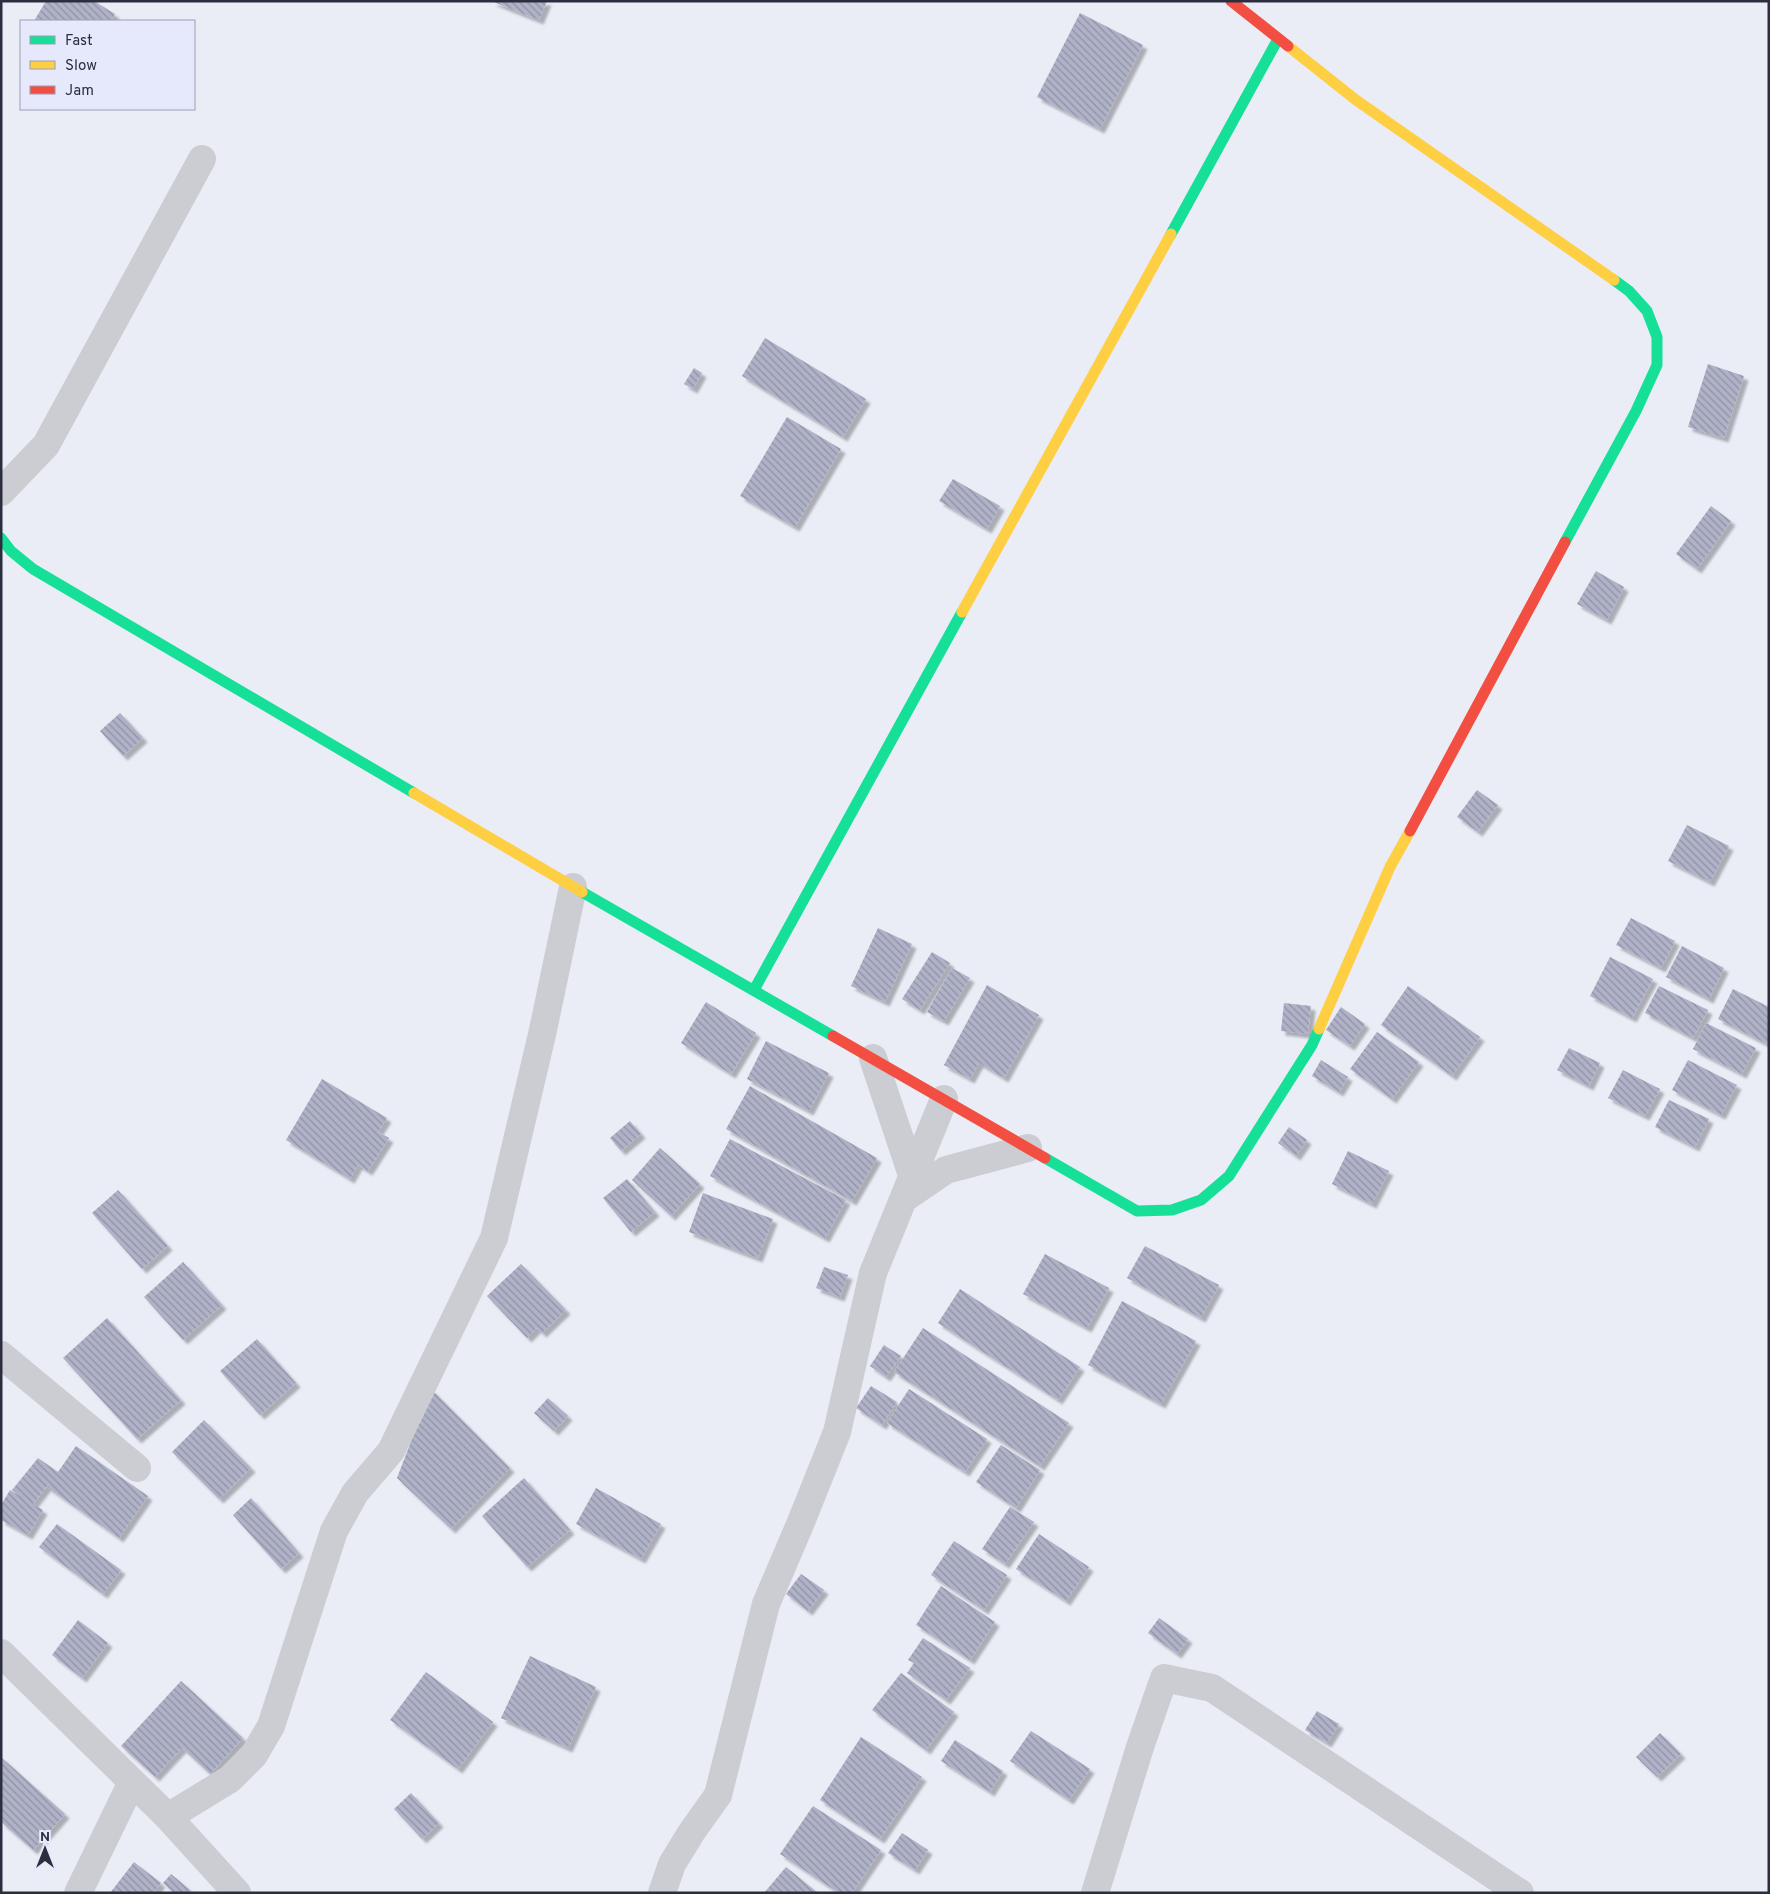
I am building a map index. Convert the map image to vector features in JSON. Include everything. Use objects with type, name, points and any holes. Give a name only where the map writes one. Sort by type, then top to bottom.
[{"type":"street","points":[[1,538],[11,551],[33,569],[574,887],[1137,1211],[1172,1210],[1201,1200],[1229,1176],[1312,1045],[1390,867],[1632,420],[1656,365],[1656,337],[1647,311],[1629,291],[1356,100],[1231,1]]},
{"type":"street","points":[[754,990],[1278,39]]},
{"type":"street","points":[[1,492],[46,446],[202,159]]},
{"type":"street","points":[[168,1817],[230,1779],[254,1755],[271,1726],[334,1531],[355,1493],[391,1451],[494,1238],[543,1030],[574,887]]},
{"type":"street","points":[[873,1058],[909,1188]]},
{"type":"street","points":[[662,1893],[672,1864],[690,1833],[718,1795],[766,1604],[801,1522],[836,1432],[874,1274],[944,1099]]},
{"type":"street","points":[[909,1188],[946,1170],[1028,1148]]},
{"type":"street","points":[[1,1355],[137,1468]]},
{"type":"street","points":[[1,1653],[168,1817],[237,1893]]},
{"type":"street","points":[[1095,1893],[1140,1747],[1164,1678],[1212,1688],[1520,1893]]},
{"type":"street","points":[[78,1893],[132,1782]]},
{"type":"building","points":[[46,1],[94,1],[115,14],[112,20],[35,20]]},
{"type":"building","points":[[491,1],[547,1],[539,20]]},
{"type":"building","points":[[1080,13],[1143,45],[1100,129],[1037,97]]},
{"type":"building","points":[[765,338],[866,399],[843,437],[742,376]]},
{"type":"building","points":[[1708,364],[1744,376],[1724,438],[1688,427]]},
{"type":"building","points":[[694,368],[702,373],[693,389],[684,384]]},
{"type":"building","points":[[787,417],[841,449],[795,527],[740,496]]},
{"type":"building","points":[[953,479],[1000,506],[987,529],[939,501]]},
{"type":"building","points":[[1711,506],[1731,521],[1697,569],[1676,554]]},
{"type":"building","points":[[1596,571],[1624,587],[1607,620],[1577,604]]},
{"type":"building","points":[[120,713],[143,738],[123,756],[100,731]]},
{"type":"building","points":[[1477,790],[1498,805],[1478,832],[1457,817]]},
{"type":"building","points":[[1687,825],[1729,846],[1710,882],[1668,861]]},
{"type":"building","points":[[1631,918],[1675,941],[1661,968],[1616,945]]},
{"type":"building","points":[[878,928],[912,944],[885,1002],[851,986]]},
{"type":"building","points":[[1682,946],[1724,968],[1709,999],[1666,977]]},
{"type":"building","points":[[932,952],[950,963],[920,1010],[902,999]]},
{"type":"building","points":[[1610,957],[1653,979],[1632,1018],[1590,996]]},
{"type":"building","points":[[952,968],[970,978],[944,1021],[927,1012]]},
{"type":"building","points":[[987,985],[1039,1015],[1004,1078],[979,1063],[970,1079],[944,1065]]},
{"type":"building","points":[[1408,986],[1480,1037],[1452,1076],[1381,1025]]},
{"type":"building","points":[[1659,986],[1708,1010],[1693,1038],[1645,1013]]},
{"type":"building","points":[[1733,989],[1769,1007],[1769,1040],[1767,1044],[1718,1019]]},
{"type":"building","points":[[706,1002],[756,1033],[731,1074],[681,1043]]},
{"type":"building","points":[[1284,1003],[1311,1006],[1308,1034],[1281,1031]]},
{"type":"building","points":[[1341,1007],[1365,1024],[1350,1046],[1326,1030]]},
{"type":"building","points":[[1706,1023],[1756,1048],[1742,1074],[1693,1049]]},
{"type":"building","points":[[1377,1032],[1419,1062],[1392,1099],[1350,1069]]},
{"type":"building","points":[[766,1041],[829,1073],[809,1111],[747,1079]]},
{"type":"building","points":[[1569,1048],[1600,1063],[1589,1086],[1557,1070]]},
{"type":"building","points":[[1321,1060],[1348,1077],[1339,1092],[1312,1076]]},
{"type":"building","points":[[1688,1060],[1737,1085],[1721,1115],[1672,1090]]},
{"type":"building","points":[[1623,1070],[1660,1089],[1645,1116],[1608,1098]]},
{"type":"building","points":[[322,1079],[387,1118],[378,1132],[389,1138],[368,1171],[358,1165],[350,1179],[286,1140]]},
{"type":"building","points":[[750,1086],[877,1158],[852,1201],[726,1129]]},
{"type":"building","points":[[1669,1100],[1709,1119],[1695,1147],[1655,1127]]},
{"type":"building","points":[[630,1121],[641,1134],[621,1151],[610,1138]]},
{"type":"building","points":[[1289,1127],[1307,1140],[1296,1156],[1278,1143]]},
{"type":"building","points":[[730,1139],[846,1200],[825,1238],[710,1176]]},
{"type":"building","points":[[660,1148],[700,1184],[671,1216],[632,1180]]},
{"type":"building","points":[[1348,1151],[1389,1171],[1372,1204],[1332,1184]]},
{"type":"building","points":[[627,1179],[655,1212],[631,1232],[603,1198]]},
{"type":"building","points":[[118,1190],[168,1246],[142,1269],[92,1213]]},
{"type":"building","points":[[703,1193],[773,1219],[758,1258],[689,1232]]},
{"type":"building","points":[[1145,1246],[1219,1285],[1201,1318],[1127,1278]]},
{"type":"building","points":[[1045,1254],[1109,1288],[1087,1328],[1023,1294]]},
{"type":"building","points":[[183,1262],[222,1305],[183,1340],[144,1297]]},
{"type":"building","points":[[521,1264],[566,1310],[542,1333],[537,1328],[527,1338],[487,1296]]},
{"type":"building","points":[[824,1267],[848,1275],[840,1297],[816,1288]]},
{"type":"building","points":[[960,1289],[1080,1367],[1058,1400],[938,1323]]},
{"type":"building","points":[[1122,1301],[1196,1341],[1161,1404],[1088,1365]]},
{"type":"building","points":[[107,1318],[181,1400],[137,1439],[63,1358]]},
{"type":"building","points":[[923,1328],[1069,1423],[1040,1466],[894,1372]]},
{"type":"building","points":[[257,1339],[296,1383],[260,1415],[220,1371]]},
{"type":"building","points":[[884,1345],[901,1356],[886,1377],[870,1366]]},
{"type":"building","points":[[871,1386],[897,1402],[882,1425],[856,1408]]},
{"type":"building","points":[[431,1389],[510,1468],[451,1529],[397,1478]]},
{"type":"building","points":[[909,1389],[987,1439],[965,1472],[887,1423]]},
{"type":"building","points":[[548,1398],[568,1416],[554,1431],[534,1413]]},
{"type":"building","points":[[204,1420],[251,1468],[219,1499],[172,1452]]},
{"type":"building","points":[[1001,1445],[1040,1470],[1016,1508],[976,1482]]},
{"type":"building","points":[[76,1446],[148,1496],[119,1538],[47,1487],[51,1481],[33,1504],[43,1510],[28,1535],[1,1520],[1,1505],[10,1490],[20,1496],[12,1490],[38,1458],[58,1472]]},
{"type":"building","points":[[524,1478],[570,1530],[527,1567],[482,1516]]},
{"type":"building","points":[[596,1488],[661,1524],[641,1559],[576,1524]]},
{"type":"building","points":[[251,1498],[299,1553],[281,1569],[233,1515]]},
{"type":"building","points":[[1010,1507],[1034,1522],[1005,1564],[982,1549]]},
{"type":"building","points":[[57,1524],[121,1570],[103,1594],[39,1547]]},
{"type":"building","points":[[1039,1534],[1089,1567],[1066,1601],[1016,1569]]},
{"type":"building","points":[[954,1541],[1007,1575],[984,1610],[931,1575]]},
{"type":"building","points":[[801,1574],[824,1590],[808,1611],[786,1594]]},
{"type":"building","points":[[941,1586],[995,1622],[970,1660],[916,1625]]},
{"type":"building","points":[[1159,1618],[1188,1639],[1177,1654],[1148,1633]]},
{"type":"building","points":[[78,1620],[108,1643],[82,1678],[52,1655]]},
{"type":"building","points":[[923,1638],[970,1668],[946,1700],[907,1673],[914,1663],[908,1660]]},
{"type":"building","points":[[530,1656],[596,1687],[568,1748],[501,1718]]},
{"type":"building","points":[[426,1672],[493,1722],[458,1769],[390,1720]]},
{"type":"building","points":[[901,1673],[954,1712],[926,1750],[872,1710]]},
{"type":"building","points":[[181,1681],[243,1738],[210,1774],[182,1748],[155,1777],[121,1746]]},
{"type":"building","points":[[1317,1711],[1339,1724],[1327,1743],[1305,1730]]},
{"type":"building","points":[[1031,1731],[1090,1769],[1069,1800],[1010,1761]]},
{"type":"building","points":[[1660,1733],[1681,1754],[1657,1777],[1636,1757]]},
{"type":"building","points":[[861,1737],[922,1777],[880,1839],[820,1800]]},
{"type":"building","points":[[955,1740],[1003,1771],[990,1792],[941,1761]]},
{"type":"building","points":[[1,1757],[65,1814],[33,1850],[1,1822]]},
{"type":"building","points":[[411,1793],[439,1823],[422,1839],[394,1809]]},
{"type":"building","points":[[813,1806],[881,1850],[852,1893],[839,1893],[780,1854]]},
{"type":"building","points":[[902,1833],[928,1850],[915,1870],[888,1853]]},
{"type":"building","points":[[134,1862],[161,1883],[153,1893],[110,1893]]},
{"type":"building","points":[[786,1867],[818,1893],[764,1893]]},
{"type":"building","points":[[171,1874],[190,1890],[187,1893],[174,1893],[163,1883]]},
{"type":"traffic: fast","points":[[1171,234],[1278,39]]},
{"type":"traffic: fast","points":[[1565,542],[1636,411],[1657,365],[1657,337],[1647,311],[1629,291],[1614,280]]},
{"type":"traffic: fast","points":[[1,538],[11,551],[33,569],[414,793]]},
{"type":"traffic: fast","points":[[754,990],[962,612]]},
{"type":"traffic: fast","points":[[582,892],[833,1036]]},
{"type":"traffic: fast","points":[[1045,1158],[1137,1211],[1172,1210],[1201,1200],[1229,1176],[1312,1045],[1319,1029]]},
{"type":"traffic: slow","points":[[1288,46],[1356,100],[1614,280]]},
{"type":"traffic: slow","points":[[962,612],[1171,234]]},
{"type":"traffic: slow","points":[[414,793],[582,892]]},
{"type":"traffic: slow","points":[[1319,1029],[1390,867],[1410,831]]},
{"type":"traffic: jam","points":[[1231,1],[1288,46]]},
{"type":"traffic: jam","points":[[1410,831],[1565,542]]},
{"type":"traffic: jam","points":[[833,1036],[1045,1158]]}]
